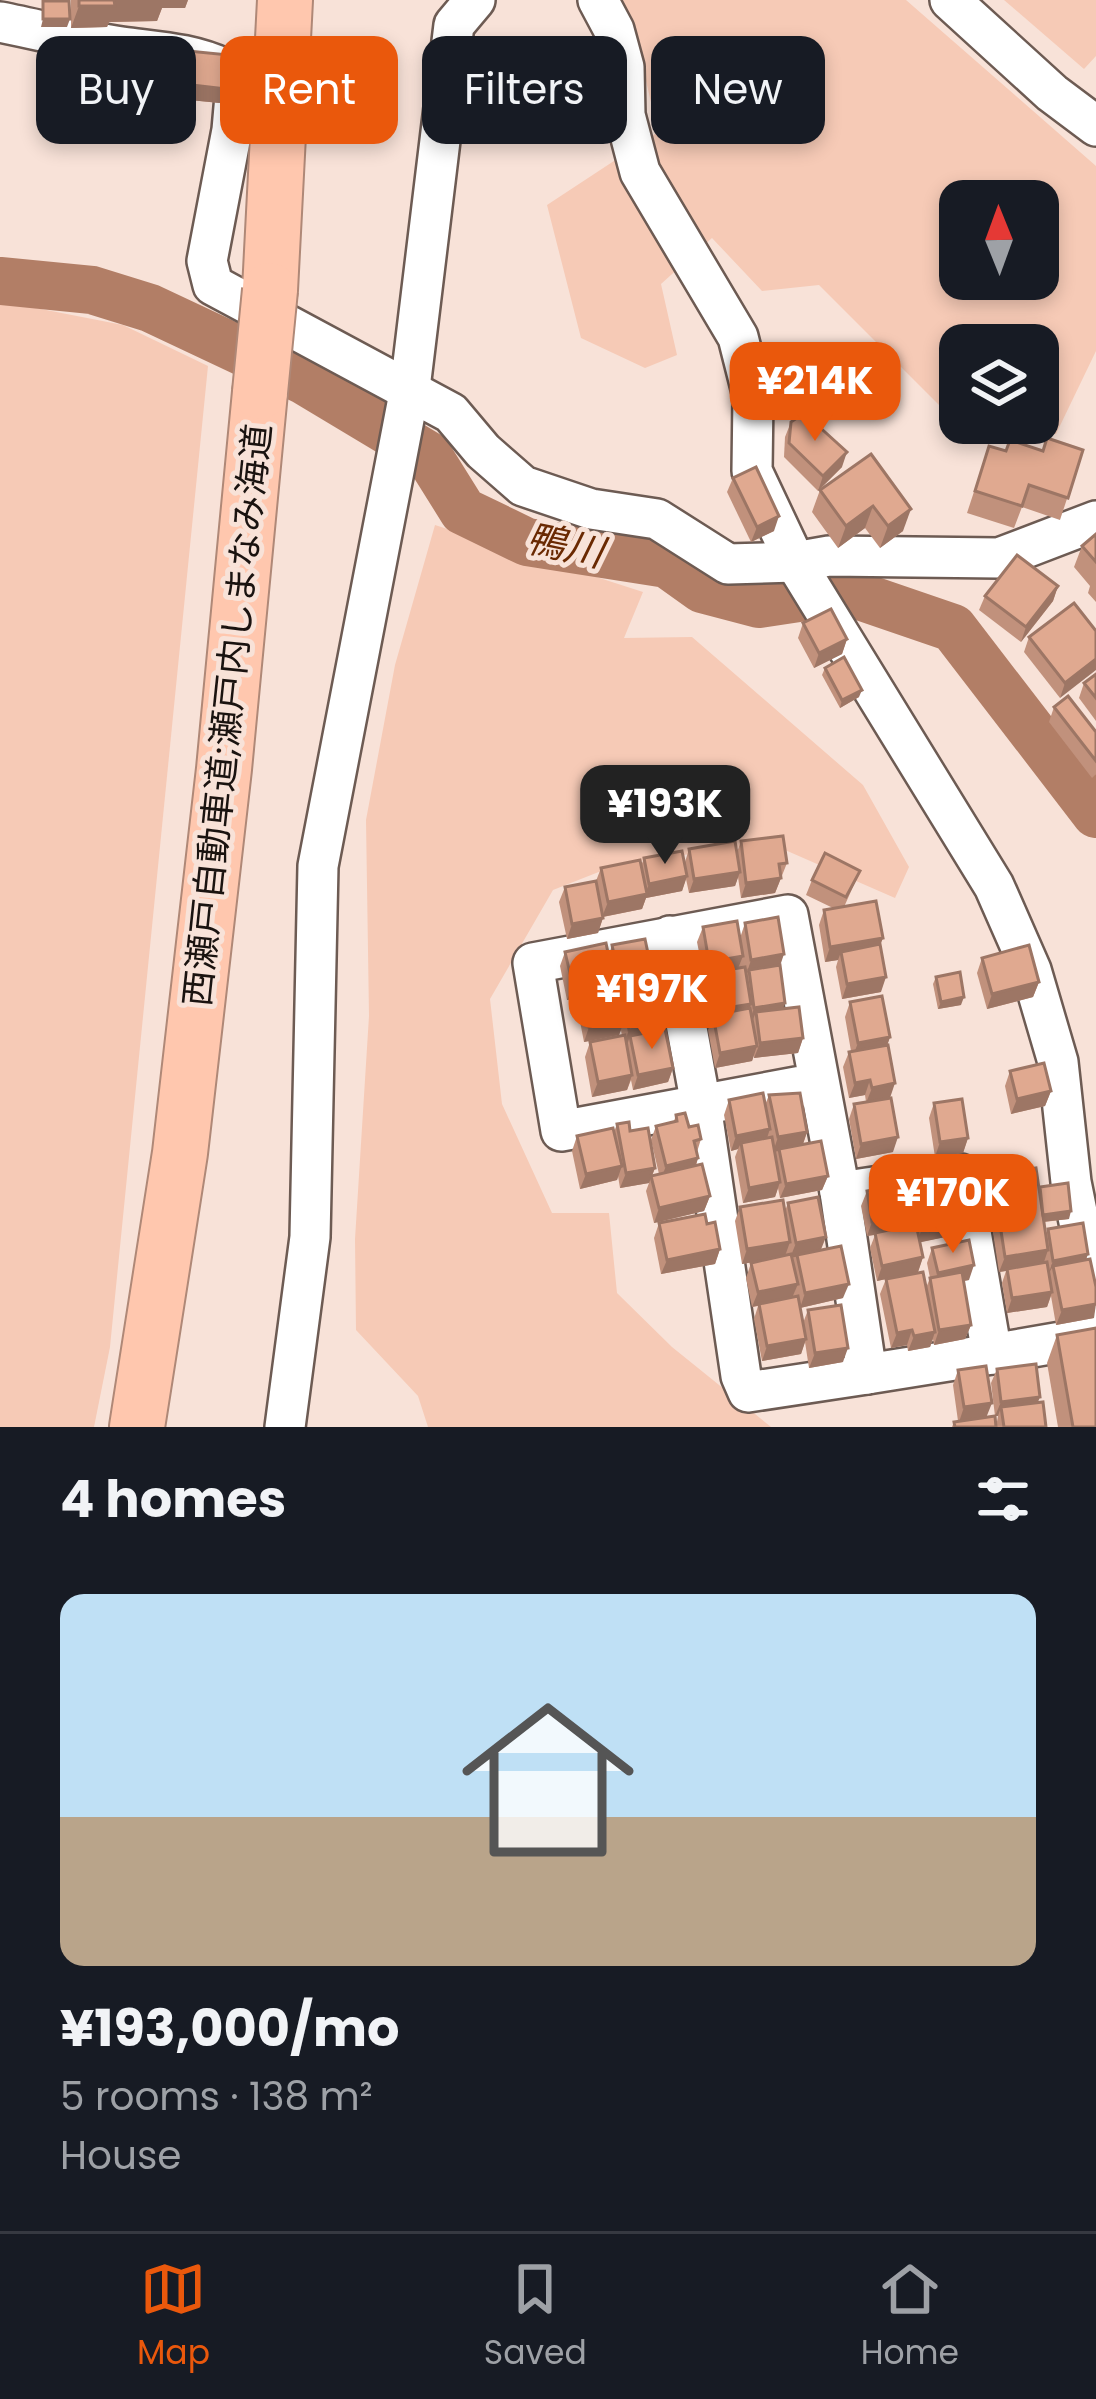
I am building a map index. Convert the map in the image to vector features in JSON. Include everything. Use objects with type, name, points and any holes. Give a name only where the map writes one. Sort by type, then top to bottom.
[{"type":"highway","name":"西瀬戸自動車道;瀬戸内しまなみ海道","points":[[137,1427],[185,1108],[224,769],[270,290],[286,0]]},
{"type":"street","points":[[285,1427],[310,1237],[318,866],[410,388],[454,25],[475,0]]},
{"type":"street","points":[[598,0],[614,30],[624,68],[625,116],[640,172],[739,337],[753,396],[752,471],[795,562],[994,886],[1031,970],[1058,1062],[1071,1182],[1096,1306]]},
{"type":"street","points":[[950,0],[1052,94],[1096,126]]},
{"type":"street","points":[[0,22],[125,47],[156,48],[225,69],[235,96],[206,261],[213,286],[452,413],[483,451],[523,486],[591,509],[658,519],[728,563],[830,556],[999,558],[1096,520]]},
{"type":"street","points":[[818,1084],[561,1131],[533,963],[788,915],[840,1192],[867,1374]]},
{"type":"street","points":[[670,936],[741,1376],[748,1392],[1096,1336]]},
{"type":"street","points":[[840,1192],[962,1174],[992,1354]]},
{"type":"shaded area","points":[[622,0],[906,0],[1096,166],[1096,351],[1059,428],[1059,324],[939,324],[939,405],[819,285],[762,291],[712,238],[661,284],[677,355],[645,368],[581,338],[547,205],[651,137],[651,144],[825,144],[825,36],[651,36],[651,102]]},
{"type":"shaded area","points":[[1004,0],[1096,0],[1096,56],[1084,69]]},
{"type":"shaded area","points":[[0,301],[123,325],[208,366],[110,1347],[94,1427],[0,1427]]},
{"type":"shaded area","points":[[435,525],[643,592],[624,638],[692,637],[863,785],[909,867],[895,898],[769,843],[619,864],[553,890],[490,999],[502,1104],[552,1213],[609,1213],[617,1293],[672,1347],[771,1427],[428,1427],[418,1396],[356,1330],[355,1239],[369,1016],[366,820],[395,665]]},
{"type":"building","points":[[79,0],[114,0],[115,6],[79,6]]},
{"type":"building","points":[[43,1],[69,1],[70,19],[43,19]]},
{"type":"building","points":[[196,52],[220,54],[220,88],[196,85]]},
{"type":"building","points":[[804,413],[847,452],[823,476],[789,443],[791,422]]},
{"type":"building","points":[[1059,442],[1083,450],[1068,498],[1029,485],[1022,506],[975,491],[989,446],[1006,451],[1009,444],[1022,444],[1043,451],[1045,444]]},
{"type":"building","points":[[871,454],[911,509],[888,526],[873,506],[846,526],[820,490]]},
{"type":"building","points":[[756,467],[779,516],[757,527],[733,478]]},
{"type":"building","points":[[1096,534],[1096,562],[1082,546]]},
{"type":"building","points":[[1017,555],[1058,586],[1026,627],[985,596]]},
{"type":"building","points":[[1074,603],[1096,631],[1096,659],[1065,683],[1029,637]]},
{"type":"building","points":[[831,609],[847,639],[819,653],[803,623]]},
{"type":"building","points":[[844,657],[862,690],[842,700],[825,668]]},
{"type":"building","points":[[1096,674],[1096,698],[1084,683]]},
{"type":"building","points":[[1068,696],[1096,732],[1096,761],[1054,707]]},
{"type":"building","points":[[783,836],[787,863],[779,864],[781,878],[746,883],[741,841]]},
{"type":"building","points":[[735,841],[740,872],[694,879],[689,849]]},
{"type":"building","points":[[682,851],[687,876],[649,884],[644,858]]},
{"type":"building","points":[[825,853],[860,871],[846,897],[812,880]]},
{"type":"building","points":[[640,860],[647,894],[608,902],[601,868]]},
{"type":"building","points":[[596,881],[603,918],[572,924],[565,887]]},
{"type":"building","points":[[876,901],[883,938],[830,947],[824,910]]},
{"type":"building","points":[[778,917],[784,954],[751,960],[745,923]]},
{"type":"building","points":[[737,921],[743,956],[709,962],[703,927]]},
{"type":"building","points":[[645,939],[653,977],[620,983],[612,945]]},
{"type":"building","points":[[606,943],[613,977],[573,986],[565,952]]},
{"type":"building","points":[[880,944],[886,977],[847,984],[841,952]]},
{"type":"building","points":[[1029,945],[1039,982],[992,994],[982,958]]},
{"type":"building","points":[[780,965],[785,1003],[754,1008],[749,970]]},
{"type":"building","points":[[745,967],[751,1004],[720,1009],[714,972]]},
{"type":"building","points":[[960,972],[964,997],[941,1002],[936,977]]},
{"type":"building","points":[[651,981],[659,1025],[629,1030],[621,987]]},
{"type":"building","points":[[618,989],[624,1021],[589,1027],[583,996]]},
{"type":"building","points":[[882,996],[890,1037],[858,1043],[850,1002]]},
{"type":"building","points":[[799,1007],[803,1038],[760,1043],[756,1012]]},
{"type":"building","points":[[750,1008],[757,1046],[720,1053],[713,1015]]},
{"type":"building","points":[[665,1029],[673,1068],[638,1075],[630,1036]]},
{"type":"building","points":[[625,1035],[632,1075],[598,1082],[590,1042]]},
{"type":"building","points":[[888,1045],[895,1083],[872,1088],[870,1080],[855,1083],[849,1052]]},
{"type":"building","points":[[1044,1063],[1051,1091],[1017,1099],[1010,1071]]},
{"type":"building","points":[[763,1093],[770,1129],[736,1136],[729,1100]]},
{"type":"building","points":[[800,1093],[807,1132],[778,1137],[769,1095]]},
{"type":"building","points":[[891,1098],[898,1137],[861,1144],[854,1104]]},
{"type":"building","points":[[962,1099],[968,1138],[940,1142],[934,1103]]},
{"type":"building","points":[[685,1113],[689,1127],[698,1125],[701,1139],[694,1141],[698,1158],[666,1166],[656,1126],[677,1121],[676,1115]]},
{"type":"building","points":[[629,1122],[630,1131],[648,1128],[655,1168],[626,1173],[617,1124]]},
{"type":"building","points":[[613,1128],[622,1166],[586,1174],[577,1136]]},
{"type":"building","points":[[772,1137],[780,1182],[749,1188],[741,1143]]},
{"type":"building","points":[[821,1141],[828,1176],[786,1184],[779,1149]]},
{"type":"building","points":[[702,1164],[710,1196],[659,1208],[651,1176]]},
{"type":"building","points":[[1036,1168],[1048,1250],[1005,1257],[999,1218],[1019,1214],[1006,1214],[1001,1173]]},
{"type":"building","points":[[951,1179],[960,1220],[922,1228],[913,1188]]},
{"type":"building","points":[[1068,1183],[1071,1211],[1043,1215],[1040,1187]]},
{"type":"building","points":[[908,1184],[913,1214],[872,1222],[867,1191]]},
{"type":"building","points":[[818,1197],[826,1237],[796,1243],[788,1203]]},
{"type":"building","points":[[783,1200],[790,1242],[747,1249],[740,1207]]},
{"type":"building","points":[[705,1214],[707,1224],[715,1222],[720,1249],[667,1260],[659,1223]]},
{"type":"building","points":[[1083,1223],[1088,1254],[1053,1261],[1048,1229]]},
{"type":"building","points":[[916,1224],[923,1257],[882,1266],[875,1233]]},
{"type":"building","points":[[969,1240],[974,1265],[938,1273],[932,1248]]},
{"type":"building","points":[[841,1246],[849,1284],[805,1293],[797,1255]]},
{"type":"building","points":[[791,1254],[798,1284],[758,1292],[751,1263]]},
{"type":"building","points":[[1090,1259],[1096,1304],[1062,1310],[1053,1266]]},
{"type":"building","points":[[1047,1262],[1052,1292],[1012,1298],[1007,1269]]},
{"type":"building","points":[[923,1272],[935,1332],[897,1333],[886,1279]]},
{"type":"building","points":[[962,1272],[971,1325],[939,1330],[930,1278]]},
{"type":"building","points":[[798,1296],[806,1339],[767,1346],[759,1304]]},
{"type":"building","points":[[841,1305],[848,1348],[815,1353],[808,1310]]},
{"type":"building","points":[[1096,1328],[1096,1427],[1073,1427],[1057,1335]]},
{"type":"building","points":[[1036,1364],[1040,1397],[1001,1402],[997,1369]]},
{"type":"building","points":[[986,1366],[992,1403],[964,1407],[958,1370]]},
{"type":"building","points":[[1043,1402],[1046,1427],[1004,1427],[1001,1407]]},
{"type":"building","points":[[995,1416],[996,1427],[955,1427],[954,1422]]},
{"type":"waterway","name":"鴨川","points":[[0,281],[92,290],[150,308],[303,380],[428,455],[463,511],[527,542],[667,564],[702,589],[759,604],[845,591],[953,628],[1096,814]]}]
